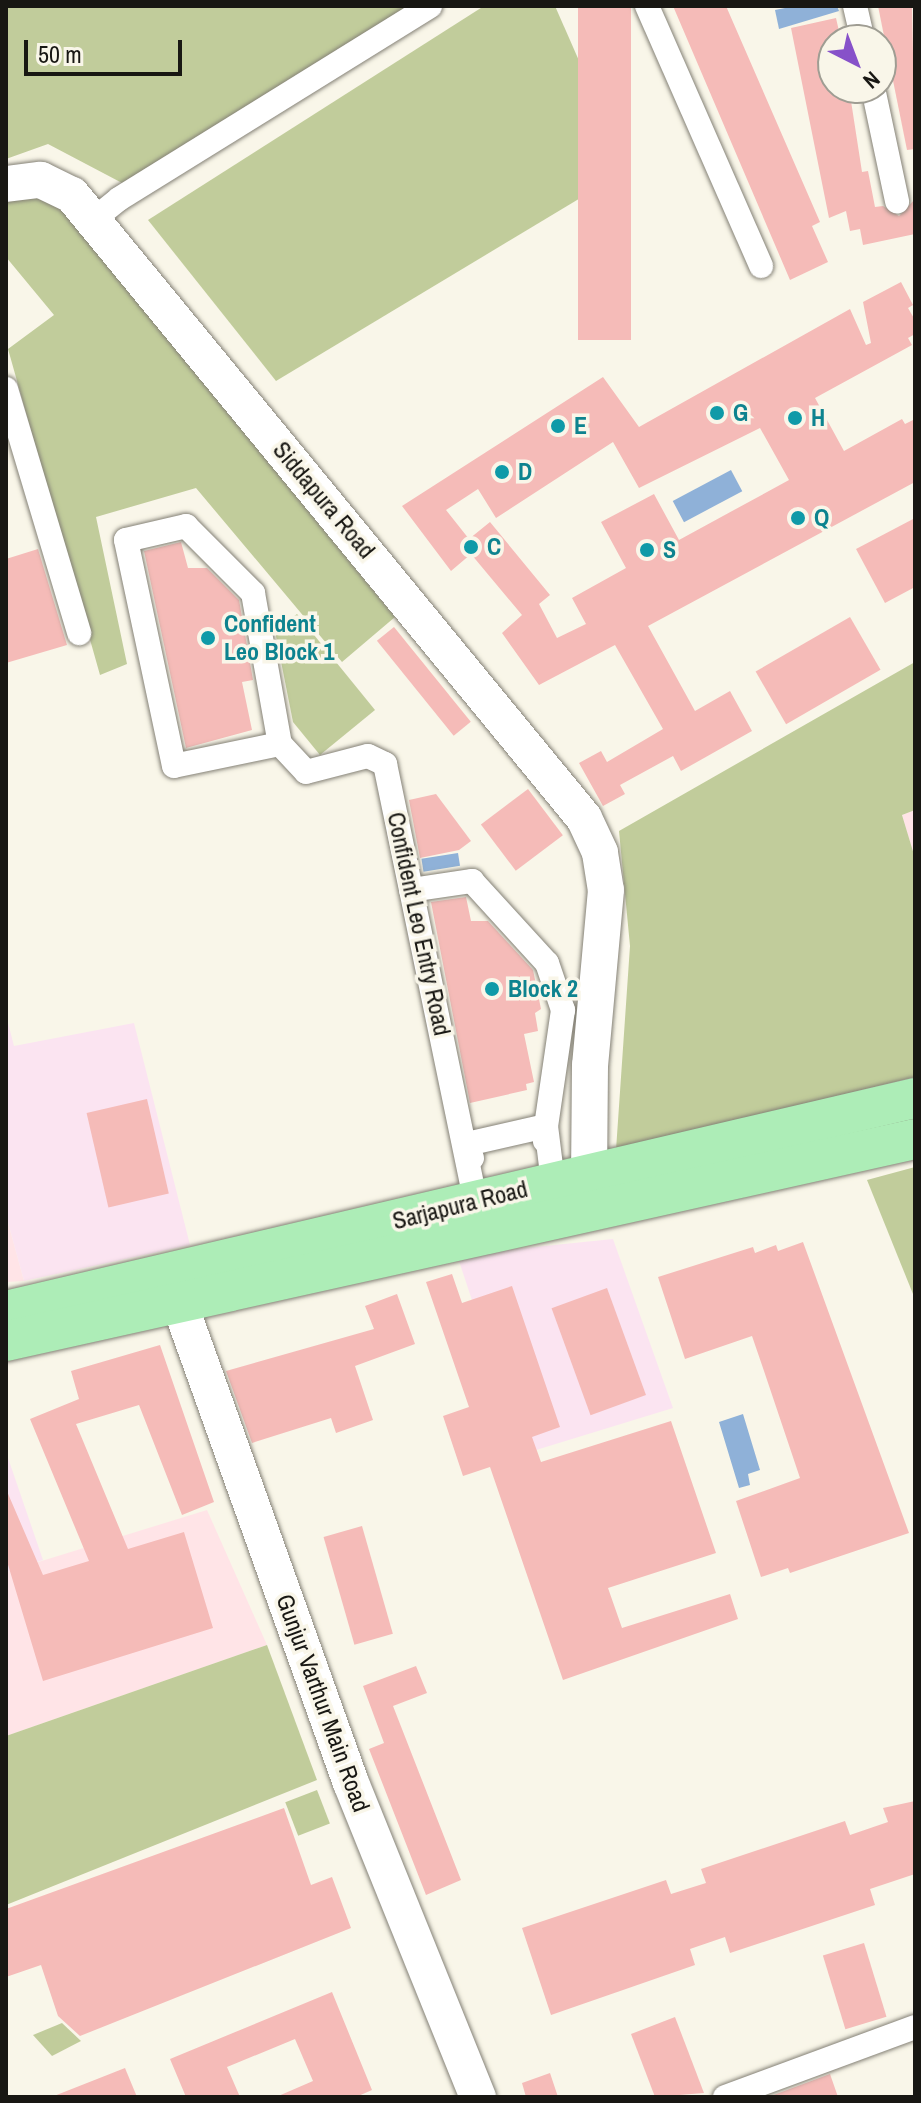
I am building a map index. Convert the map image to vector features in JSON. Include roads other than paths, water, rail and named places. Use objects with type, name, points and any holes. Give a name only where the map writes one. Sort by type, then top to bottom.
[{"type":"main road","name":"Sarjapura Road","points":[[6,1311],[471,1170],[911,1099]]},
{"type":"main road","points":[[911,1099],[915,1139]]},
{"type":"main road","name":"Sarjapura Road","points":[[6,1341],[180,1305],[915,1139]]},
{"type":"street","points":[[93,220],[119,199],[430,6]]},
{"type":"street","points":[[647,6],[761,266]]},
{"type":"street","points":[[876,104],[897,201]]},
{"type":"street","name":"Siddapura Road","points":[[6,184],[27,179],[53,183],[72,195],[572,802],[594,836],[605,870],[590,1065],[559,1158]]},
{"type":"street","points":[[6,389],[79,633]]},
{"type":"street","points":[[186,526],[253,593],[280,744],[174,766],[126,540],[186,526]]},
{"type":"street","name":"Confident Leo Entry Road","points":[[280,744],[306,772],[368,756],[385,764],[471,1170]]},
{"type":"street","points":[[411,890],[472,881],[547,963],[563,1010],[559,1158],[471,1170]]},
{"type":"street","name":"Gunjur Varthur Main Road","points":[[180,1305],[357,1797],[478,2097]]},
{"type":"street","points":[[725,2097],[915,2027]]},
{"type":"water","points":[[795,6],[837,6],[839,11],[779,29],[775,10]]},
{"type":"water","points":[[731,470],[742,491],[684,522],[673,501]]},
{"type":"water","points":[[458,853],[460,866],[423,872],[421,859]]},
{"type":"water","points":[[743,1414],[760,1470],[748,1474],[750,1485],[739,1488],[719,1422]]},
{"type":"place","name":"G","points":[[717,413]]},
{"type":"place","name":"H","points":[[795,418]]},
{"type":"place","name":"E","points":[[558,426]]},
{"type":"place","name":"D","points":[[502,472]]},
{"type":"place","name":"Q","points":[[798,518]]},
{"type":"place","name":"C","points":[[471,547]]},
{"type":"place","name":"S","points":[[647,550]]},
{"type":"place","name":"Confident Leo Block 1","points":[[208,638]]},
{"type":"place","name":"Block 2","points":[[492,989]]}]
